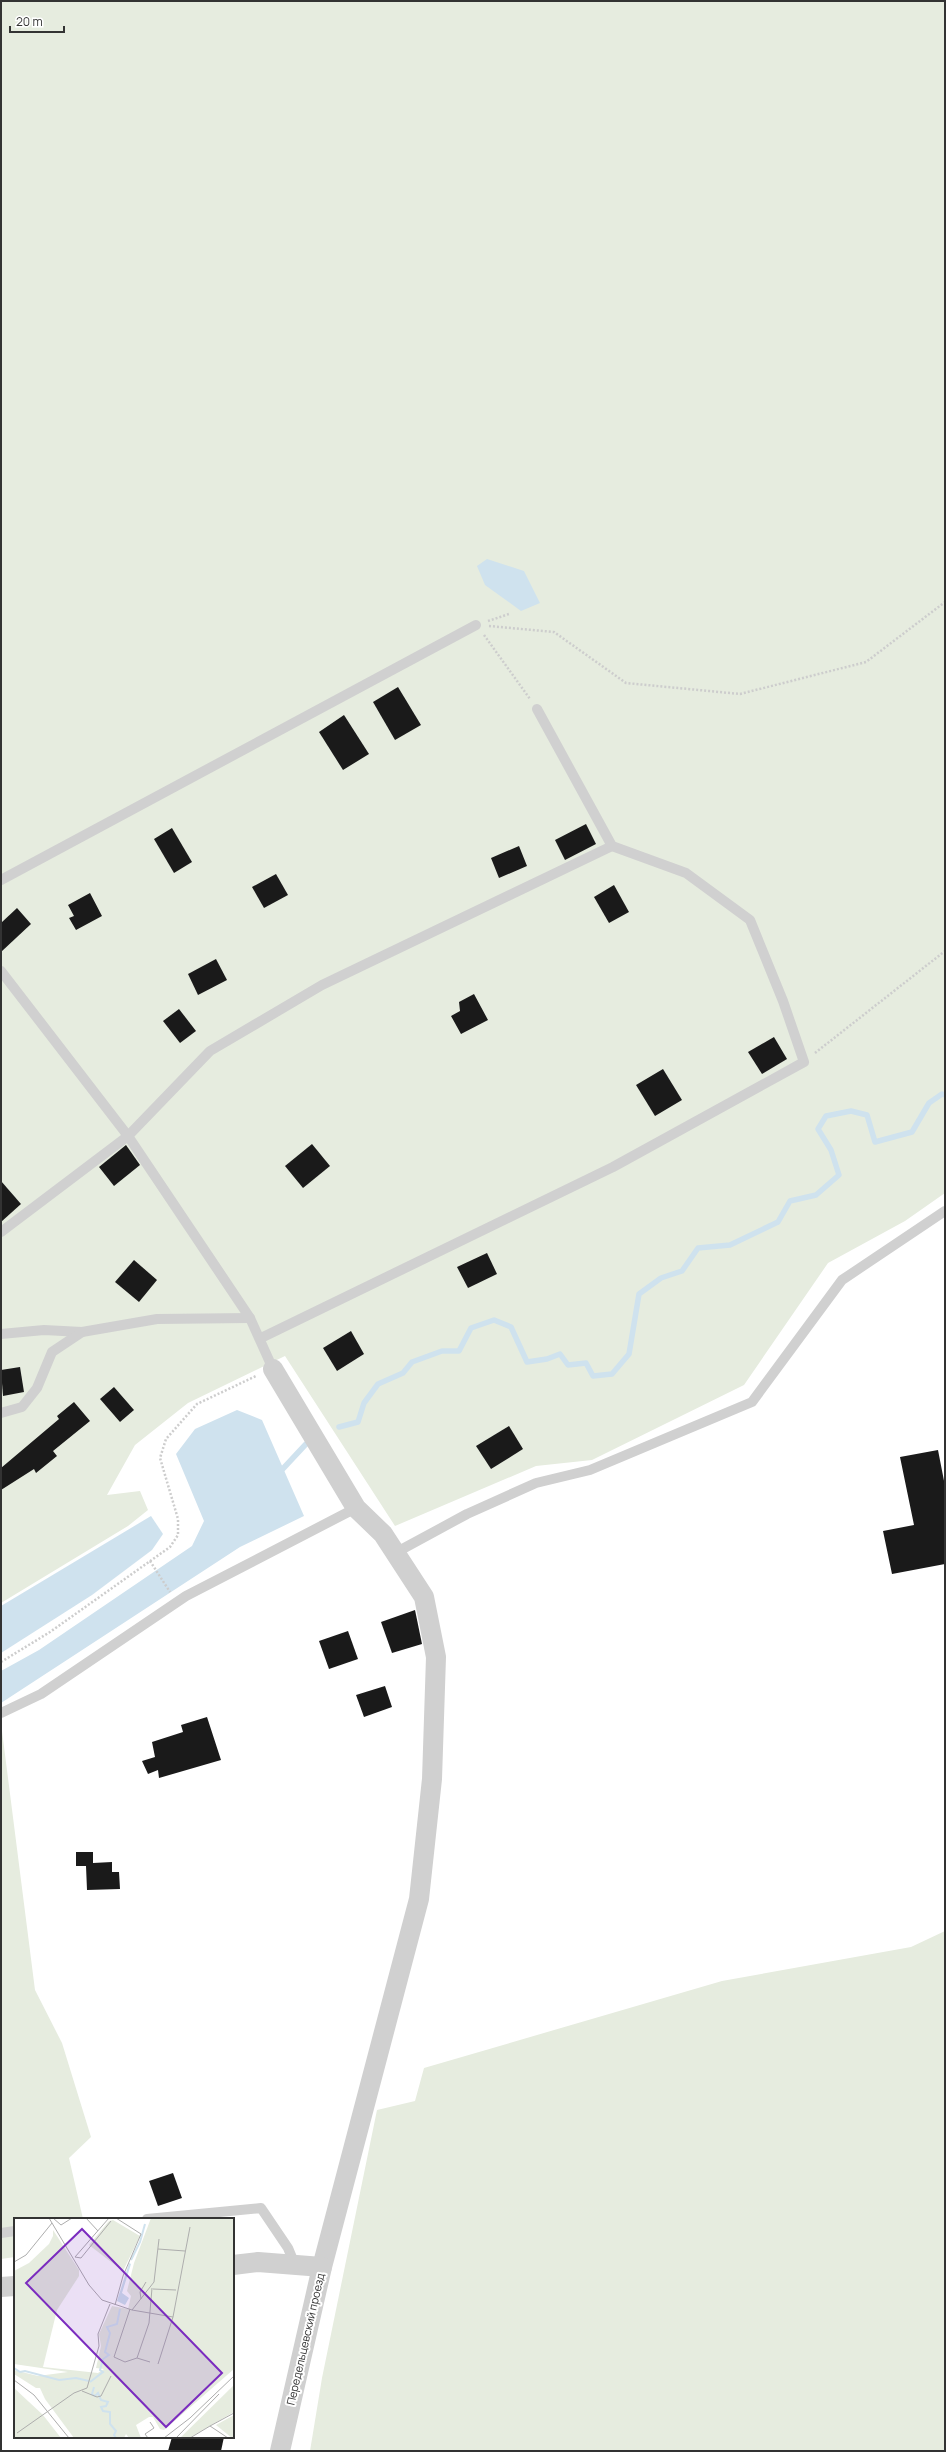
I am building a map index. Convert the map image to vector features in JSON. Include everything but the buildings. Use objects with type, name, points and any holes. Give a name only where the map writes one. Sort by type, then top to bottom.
[{"type":"street","points":[[273,1368],[356,1508],[383,1534],[424,1597],[436,1657],[432,1779],[419,1899],[322,2267]]},
{"type":"street","name":"Передельцевский проезд","points":[[234,2265],[258,2262],[322,2267],[280,2451]]},
{"type":"street","points":[[1,2287],[14,2286]]},
{"type":"lane","points":[[1,880],[476,625]]},
{"type":"lane","points":[[260,1338],[613,1167],[804,1062],[783,1001],[750,920],[686,873],[612,846],[537,709]]},
{"type":"lane","points":[[1,1232],[128,1136],[210,1051],[322,985],[612,846]]},
{"type":"lane","points":[[1,970],[128,1136],[250,1318],[273,1368]]},
{"type":"lane","points":[[395,1553],[467,1514],[536,1483],[590,1470],[752,1402],[842,1280],[945,1212]]},
{"type":"lane","points":[[1,1334],[44,1330],[82,1332],[157,1319],[250,1318]]},
{"type":"lane","points":[[1,1413],[22,1407],[37,1388],[52,1352],[82,1332]]},
{"type":"lane","points":[[1,1713],[41,1694],[186,1596],[356,1508]]},
{"type":"lane","points":[[157,2218],[261,2208],[288,2248],[295,2265]]},
{"type":"lane","points":[[1,2233],[14,2231]]},
{"type":"path","points":[[476,625],[554,632],[626,683],[740,694],[866,662],[945,602]]},
{"type":"path","points":[[476,625],[509,614]]},
{"type":"path","points":[[476,625],[537,709]]},
{"type":"path","points":[[804,1062],[945,951]]},
{"type":"path","points":[[1,1662],[50,1632],[170,1547],[178,1535],[178,1519],[160,1458],[166,1439],[197,1404],[273,1368]]},
{"type":"path","points":[[150,1561],[168,1590]]},
{"type":"shaded area","points":[[1,1],[945,1],[945,1193],[905,1221],[828,1263],[744,1385],[592,1460],[536,1466],[395,1526],[285,1356],[188,1403],[135,1445],[107,1495],[140,1491],[148,1510],[128,1526],[1,1603]]},
{"type":"shaded area","points":[[2,1731],[35,1990],[62,2043],[91,2137],[69,2158],[83,2218],[14,2218],[14,2257],[1,2259]]},
{"type":"shaded area","points":[[945,1931],[945,2451],[310,2451],[322,2378],[377,2110],[415,2101],[424,2068],[722,1981],[911,1947]]},
{"type":"water","points":[[487,559],[524,571],[540,603],[521,611],[485,585],[477,566]]},
{"type":"water","points":[[237,1410],[262,1420],[304,1516],[240,1547],[1,1703],[1,1671],[39,1650],[192,1546],[204,1521],[176,1454],[195,1429]]},
{"type":"water","points":[[151,1516],[163,1534],[152,1550],[92,1595],[1,1653],[1,1606]]},
{"type":"waterway","points":[[339,1427],[358,1422],[364,1403],[378,1384],[403,1373],[412,1362],[442,1351],[459,1351],[471,1328],[494,1320],[511,1327],[527,1362],[547,1359],[560,1354],[568,1365],[586,1363],[593,1376],[612,1374],[629,1354],[639,1294],[661,1278],[682,1271],[698,1248],[730,1245],[778,1222],[790,1201],[816,1195],[839,1175],[831,1150],[818,1129],[826,1116],[851,1111],[867,1115],[875,1142],[912,1132],[929,1103],[942,1094],[945,1095]]},
{"type":"waterway","points":[[278,1474],[306,1444]]}]
